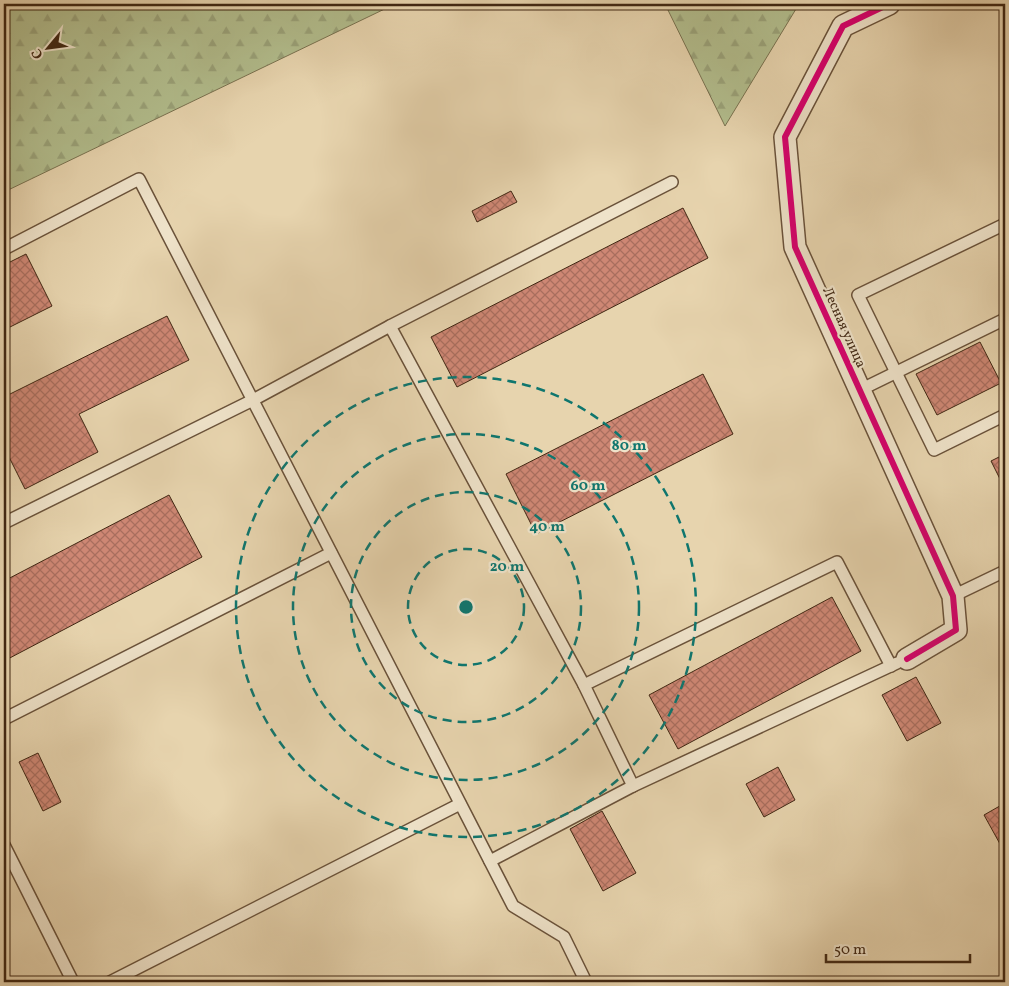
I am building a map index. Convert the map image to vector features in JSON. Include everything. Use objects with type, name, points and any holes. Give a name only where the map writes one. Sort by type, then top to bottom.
[{"type":"street","name":"Лесная улица","points":[[889,4],[843,26],[786,137],[795,247],[953,596],[956,630],[899,662]]},
{"type":"lane","points":[[4,249],[139,180],[513,906],[564,937],[586,982]]},
{"type":"lane","points":[[4,523],[253,400],[390,326],[672,182]]},
{"type":"lane","points":[[1005,224],[858,295],[934,450],[1005,416]]},
{"type":"lane","points":[[860,390],[1005,319]]},
{"type":"lane","points":[[390,326],[584,685],[633,786]]},
{"type":"lane","points":[[4,719],[331,552]]},
{"type":"lane","points":[[490,861],[633,786],[899,662],[837,562],[584,685]]},
{"type":"lane","points":[[953,596],[1005,571]]},
{"type":"lane","points":[[110,982],[460,804]]},
{"type":"lane","points":[[4,846],[73,982]]},
{"type":"green space","points":[[4,4],[395,4],[4,192]]},
{"type":"green space","points":[[665,4],[799,4],[725,126]]},
{"type":"building","points":[[511,191],[517,202],[477,222],[472,211]]},
{"type":"building","points":[[683,208],[708,258],[457,387],[431,337]]},
{"type":"building","points":[[26,254],[52,306],[4,330],[4,265]]},
{"type":"building","points":[[167,316],[189,360],[79,414],[98,452],[25,489],[9,457],[4,459],[4,397]]},
{"type":"building","points":[[980,342],[1001,383],[937,415],[916,374]]},
{"type":"building","points":[[703,374],[733,434],[536,534],[506,474]]},
{"type":"building","points":[[1005,454],[1005,489],[991,461]]},
{"type":"building","points":[[169,495],[202,557],[4,661],[4,581]]},
{"type":"building","points":[[832,597],[861,651],[678,749],[649,695]]},
{"type":"building","points":[[916,677],[941,723],[907,741],[882,695]]},
{"type":"building","points":[[38,753],[61,802],[43,811],[19,762]]},
{"type":"building","points":[[778,767],[795,800],[764,817],[746,784]]},
{"type":"building","points":[[1005,803],[1005,853],[984,815]]},
{"type":"building","points":[[602,811],[636,873],[603,891],[570,829]]},
{"type":"cycle path","points":[[889,4],[843,26],[785,137],[795,247],[953,596],[956,630],[907,659]]}]
